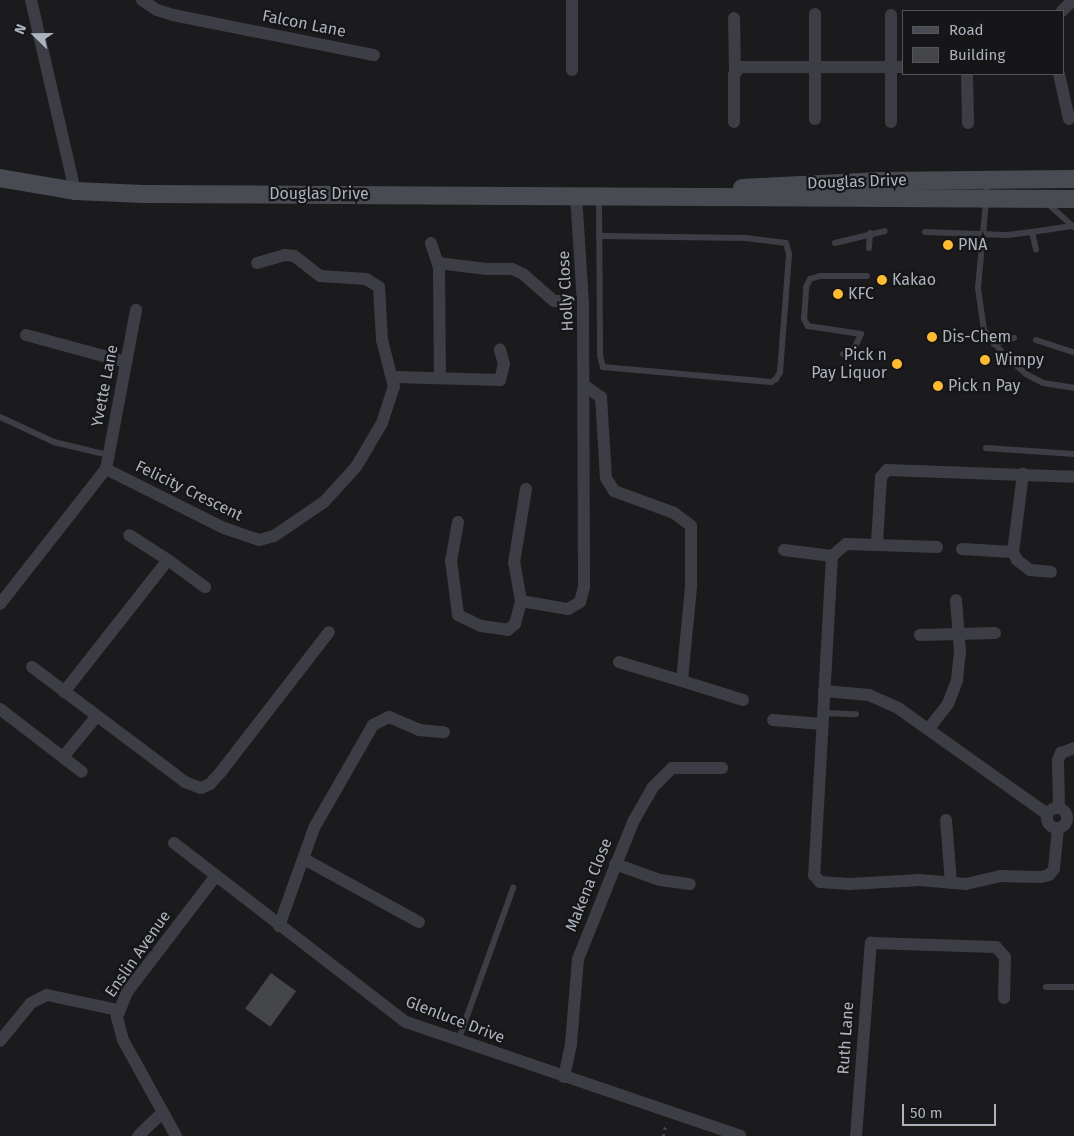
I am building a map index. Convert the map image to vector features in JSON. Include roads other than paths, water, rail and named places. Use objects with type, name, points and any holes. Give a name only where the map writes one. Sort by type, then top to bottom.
[{"type":"street","points":[[31,0],[75,191]]},
{"type":"street","name":"Falcon Lane","points":[[142,0],[157,10],[173,15],[374,55]]},
{"type":"street","points":[[572,0],[572,70]]},
{"type":"street","points":[[1063,10],[1073,0]]},
{"type":"street","points":[[815,14],[815,119]]},
{"type":"street","points":[[891,15],[897,67],[891,122]]},
{"type":"street","points":[[734,18],[734,122]]},
{"type":"street","points":[[735,71],[744,66],[897,67]]},
{"type":"street","points":[[968,75],[968,123]]},
{"type":"street","points":[[1059,75],[1069,119]]},
{"type":"street","name":"Douglas Drive","points":[[0,178],[75,191],[576,195],[640,195],[817,184],[988,179],[1074,179]]},
{"type":"street","name":"Holly Close","points":[[521,600],[568,609],[582,598],[586,563],[585,386],[576,195]]},
{"type":"street","name":"Douglas Drive","points":[[640,195],[695,199],[1074,199]]},
{"type":"street","points":[[431,243],[438,263],[440,378]]},
{"type":"street","points":[[257,263],[285,255],[294,256],[320,276],[375,283],[379,287],[382,340],[394,377],[500,380],[504,364],[500,350]]},
{"type":"street","points":[[438,263],[487,269],[512,268],[523,274],[554,301],[569,301]]},
{"type":"street","name":"Yvette Lane","points":[[106,469],[136,310]]},
{"type":"street","points":[[26,335],[126,362]]},
{"type":"street","name":"Felicity Crescent","points":[[106,469],[224,528],[259,540],[274,536],[324,502],[346,480],[389,408],[394,377]]},
{"type":"street","points":[[585,386],[599,393],[603,404],[605,465],[610,486],[620,494],[674,513],[691,526],[691,587],[682,681]]},
{"type":"street","points":[[877,543],[884,471],[899,468],[1074,477]]},
{"type":"street","points":[[0,604],[106,469]]},
{"type":"street","points":[[1023,474],[1013,552],[1017,560],[1030,570],[1051,572]]},
{"type":"street","points":[[458,522],[452,560],[458,615],[481,626],[508,630],[514,624],[521,600],[514,563],[526,490]]},
{"type":"street","points":[[129,535],[205,587]]},
{"type":"street","points":[[937,547],[877,543],[846,544],[832,556],[813,857],[815,878],[827,883],[849,884],[920,880],[971,884],[1000,876],[1049,875],[1057,853],[1063,817],[1058,760],[1061,753],[1074,748]]},
{"type":"street","points":[[784,550],[832,556]]},
{"type":"street","points":[[962,550],[1013,552]]},
{"type":"street","points":[[64,692],[168,560]]},
{"type":"street","points":[[930,728],[948,704],[955,688],[959,670],[956,600]]},
{"type":"street","points":[[32,667],[96,717],[185,782],[193,787],[206,787],[329,632]]},
{"type":"street","points":[[920,635],[995,633]]},
{"type":"street","points":[[619,662],[743,700]]},
{"type":"street","points":[[824,691],[874,696],[930,728],[1063,817]]},
{"type":"street","points":[[0,709],[82,772]]},
{"type":"street","points":[[63,757],[96,717]]},
{"type":"street","points":[[279,926],[304,859],[310,836],[325,806],[373,725],[389,717],[419,730],[444,732]]},
{"type":"street","points":[[773,720],[822,719]]},
{"type":"street","name":"Makena Close","points":[[564,1076],[571,1044],[578,960],[615,864],[643,802],[664,774],[678,767],[722,768]]},
{"type":"street","points":[[946,820],[950,883]]},
{"type":"street","name":"Glenluce Drive","points":[[174,843],[215,877],[398,1017],[458,1041],[740,1136]]},
{"type":"street","points":[[304,859],[419,922]]},
{"type":"street","points":[[615,864],[660,880],[690,884]]},
{"type":"street","name":"Enslin Avenue","points":[[176,1136],[123,1040],[117,1024],[118,1010],[144,968],[215,877]]},
{"type":"street","name":"Ruth Lane","points":[[856,1136],[871,943],[996,947],[1006,957],[1004,998]]},
{"type":"street","points":[[0,1041],[31,1003],[47,995],[118,1010]]},
{"type":"street","points":[[138,1136],[162,1113]]},
{"type":"lane","points":[[988,179],[978,310],[984,330],[994,344],[1026,374],[1044,383],[1074,388]]},
{"type":"lane","points":[[599,195],[600,356],[603,367],[771,382],[776,379],[780,372],[789,254],[786,244],[746,238],[600,236]]},
{"type":"lane","points":[[1043,198],[1073,227]]},
{"type":"lane","points":[[925,232],[984,234],[1032,232],[1073,227]]},
{"type":"lane","points":[[835,243],[870,233],[885,231]]},
{"type":"lane","points":[[1032,232],[1036,250]]},
{"type":"lane","points":[[869,248],[870,233]]},
{"type":"lane","points":[[843,354],[855,347],[861,334],[808,326],[804,319],[805,291],[810,279],[815,277],[867,276]]},
{"type":"lane","points":[[994,344],[1014,338]]},
{"type":"lane","points":[[1036,340],[1074,352]]},
{"type":"lane","points":[[0,417],[54,442],[108,455]]},
{"type":"lane","points":[[986,448],[1074,454]]},
{"type":"lane","points":[[822,719],[856,714]]},
{"type":"lane","points":[[458,1041],[513,888]]},
{"type":"lane","points":[[1046,987],[1074,987]]},
{"type":"place","name":"PNA","points":[[948,245]]},
{"type":"place","name":"Kakao","points":[[882,280]]},
{"type":"place","name":"KFC","points":[[838,294]]},
{"type":"place","name":"Dis-Chem","points":[[932,337]]},
{"type":"place","name":"Wimpy","points":[[985,360]]},
{"type":"place","name":"Pick n Pay Liquor","points":[[897,364]]},
{"type":"place","name":"Pick n Pay","points":[[938,386]]}]
